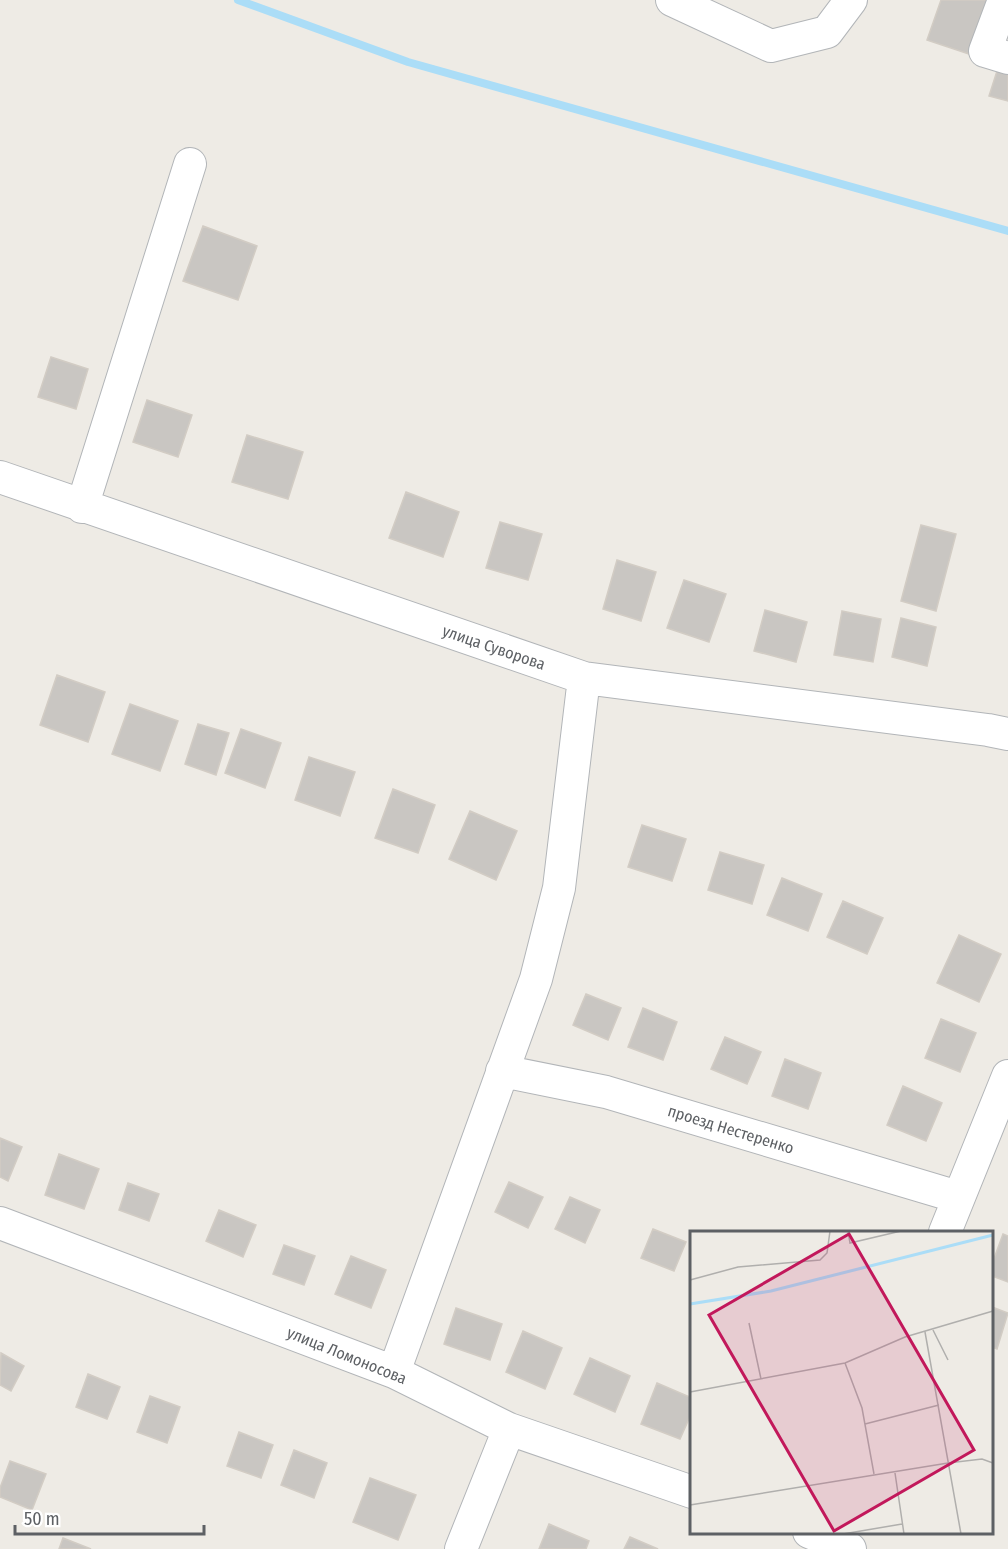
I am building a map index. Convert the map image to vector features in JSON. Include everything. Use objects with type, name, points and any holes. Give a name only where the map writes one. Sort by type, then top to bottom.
[{"type":"street","points":[[672,0],[771,46],[827,32],[852,0]]},
{"type":"street","points":[[1004,0],[985,51],[1008,58]]},
{"type":"street","points":[[82,507],[190,164]]},
{"type":"street","name":"улица Суворова","points":[[0,477],[584,678],[965,726],[1008,734]]},
{"type":"street","points":[[394,1372],[536,979],[560,888],[584,678]]},
{"type":"street","name":"проезд Нестеренко","points":[[502,1071],[606,1092],[958,1197]]},
{"type":"street","points":[[946,1231],[1008,1076]]},
{"type":"street","name":"улица Ломоносова","points":[[0,1224],[394,1372],[508,1430],[690,1491]]},
{"type":"street","points":[[461,1549],[508,1430]]},
{"type":"building","points":[[941,0],[992,0],[972,55],[927,40]]},
{"type":"building","points":[[998,68],[1008,71],[1008,101],[989,96]]},
{"type":"building","points":[[203,226],[257,246],[238,300],[183,281]]},
{"type":"building","points":[[51,357],[88,369],[76,409],[38,397]]},
{"type":"building","points":[[147,400],[192,415],[178,457],[133,442]]},
{"type":"building","points":[[247,435],[303,452],[288,499],[232,482]]},
{"type":"building","points":[[406,492],[459,512],[443,557],[389,538]]},
{"type":"building","points":[[500,522],[542,534],[528,580],[486,568]]},
{"type":"building","points":[[921,525],[956,534],[936,611],[901,601]]},
{"type":"building","points":[[617,560],[656,572],[641,621],[603,609]]},
{"type":"building","points":[[684,580],[726,594],[709,642],[667,628]]},
{"type":"building","points":[[765,610],[807,622],[796,662],[754,651]]},
{"type":"building","points":[[842,611],[881,619],[873,662],[834,655]]},
{"type":"building","points":[[901,618],[936,627],[927,666],[892,657]]},
{"type":"building","points":[[57,675],[105,692],[88,742],[40,725]]},
{"type":"building","points":[[130,704],[178,721],[160,771],[112,754]]},
{"type":"building","points":[[198,724],[229,733],[216,775],[185,764]]},
{"type":"building","points":[[241,729],[281,743],[265,788],[225,773]]},
{"type":"building","points":[[309,757],[355,772],[340,816],[295,800]]},
{"type":"building","points":[[393,789],[435,805],[418,853],[375,838]]},
{"type":"building","points":[[470,811],[517,831],[496,880],[449,859]]},
{"type":"building","points":[[642,825],[686,839],[672,881],[628,867]]},
{"type":"building","points":[[720,852],[764,865],[752,904],[708,890]]},
{"type":"building","points":[[782,878],[822,894],[808,931],[767,915]]},
{"type":"building","points":[[843,901],[883,918],[867,954],[827,937]]},
{"type":"building","points":[[959,935],[1001,954],[979,1002],[937,983]]},
{"type":"building","points":[[586,994],[621,1008],[608,1040],[573,1025]]},
{"type":"building","points":[[643,1008],[677,1022],[663,1060],[628,1047]]},
{"type":"building","points":[[941,1019],[976,1033],[960,1072],[925,1058]]},
{"type":"building","points":[[725,1037],[761,1052],[747,1084],[711,1069]]},
{"type":"building","points":[[785,1059],[821,1073],[808,1109],[772,1096]]},
{"type":"building","points":[[903,1086],[942,1103],[926,1141],[887,1125]]},
{"type":"building","points":[[0,1138],[22,1147],[8,1181],[0,1177]]},
{"type":"building","points":[[59,1154],[99,1169],[84,1209],[45,1195]]},
{"type":"building","points":[[509,1182],[543,1197],[528,1228],[495,1212]]},
{"type":"building","points":[[128,1183],[159,1194],[149,1221],[119,1210]]},
{"type":"building","points":[[570,1197],[600,1210],[585,1243],[555,1229]]},
{"type":"building","points":[[219,1210],[256,1225],[243,1257],[206,1241]]},
{"type":"building","points":[[653,1229],[686,1242],[674,1271],[641,1258]]},
{"type":"building","points":[[1003,1234],[1008,1236],[1008,1282],[993,1276],[993,1261]]},
{"type":"building","points":[[284,1245],[315,1256],[304,1285],[273,1274]]},
{"type":"building","points":[[351,1256],[386,1270],[371,1308],[335,1294]]},
{"type":"building","points":[[993,1307],[1008,1313],[997,1349],[993,1347]]},
{"type":"building","points":[[456,1308],[502,1324],[490,1360],[444,1344]]},
{"type":"building","points":[[523,1331],[562,1348],[545,1389],[506,1372]]},
{"type":"building","points":[[1,1353],[24,1366],[11,1391],[0,1385]]},
{"type":"building","points":[[590,1358],[630,1376],[615,1412],[574,1394]]},
{"type":"building","points":[[88,1374],[120,1387],[107,1419],[76,1407]]},
{"type":"building","points":[[657,1383],[690,1397],[690,1416],[680,1439],[641,1424]]},
{"type":"building","points":[[150,1396],[180,1407],[167,1443],[137,1432]]},
{"type":"building","points":[[239,1432],[273,1445],[261,1478],[227,1466]]},
{"type":"building","points":[[294,1450],[327,1463],[314,1498],[281,1485]]},
{"type":"building","points":[[10,1461],[46,1474],[32,1510],[0,1497],[0,1488]]},
{"type":"building","points":[[370,1478],[416,1495],[398,1540],[353,1522]]},
{"type":"building","points":[[549,1524],[589,1541],[586,1549],[539,1549]]},
{"type":"building","points":[[630,1537],[658,1549],[624,1549]]},
{"type":"building","points":[[63,1538],[91,1549],[59,1549]]},
{"type":"waterway","points":[[238,0],[408,62],[1008,231]]}]
